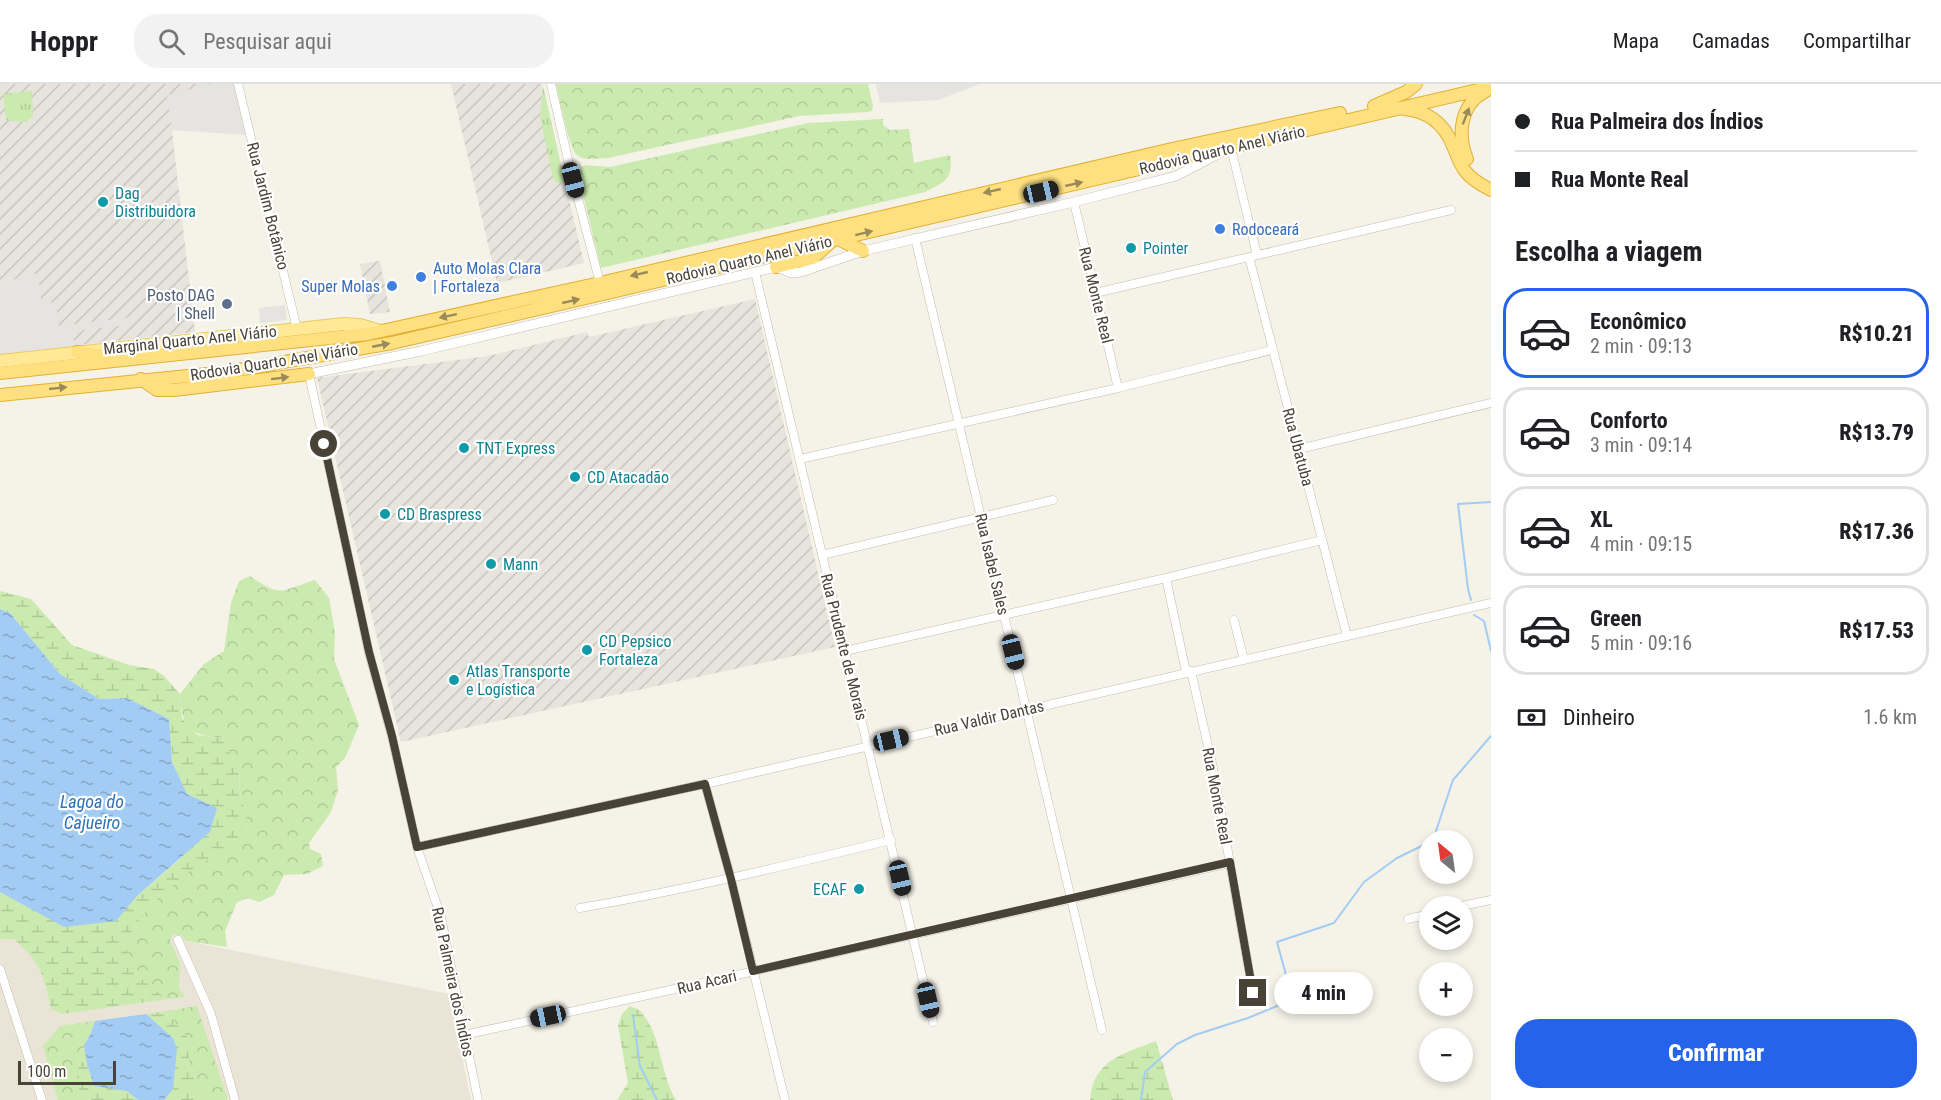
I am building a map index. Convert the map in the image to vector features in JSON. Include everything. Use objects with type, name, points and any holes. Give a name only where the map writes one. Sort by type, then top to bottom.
[{"type":"highway","points":[[1375,110],[1416,84]]},
{"type":"highway","name":"Rodovia Quarto Anel Viário","points":[[0,395],[227,372],[392,343],[1229,148],[1469,84]]},
{"type":"highway","name":"Rodovia Quarto Anel Viário","points":[[0,373],[299,342],[380,331],[600,283],[1172,149],[1491,88]]},
{"type":"highway","points":[[1491,88],[1470,103],[1463,117],[1460,134],[1466,159],[1483,178],[1491,182]]},
{"type":"highway","points":[[1375,110],[1417,110],[1430,116],[1448,134],[1466,173],[1477,183],[1491,190]]},
{"type":"highway","points":[[776,267],[813,258],[836,240],[863,250]]},
{"type":"highway","points":[[299,342],[303,359]]},
{"type":"highway","points":[[78,352],[130,359]]},
{"type":"highway","points":[[141,380],[157,390],[174,390],[309,374]]},
{"type":"main road","name":"Marginal Quarto Anel Viário","points":[[0,362],[344,324],[360,325],[380,331]]},
{"type":"street","name":"Rua Jardim Botânico","points":[[238,84],[297,329]]},
{"type":"street","points":[[551,84],[600,283]]},
{"type":"street","points":[[309,374],[411,353],[776,267],[792,273],[801,272],[863,250],[1074,202],[1180,175],[1229,148]]},
{"type":"street","name":"Rua Ubatuba","points":[[1229,148],[1272,350],[1347,636]]},
{"type":"street","name":"Rua Monte Real","points":[[1074,202],[1118,388]]},
{"type":"street","points":[[1095,293],[1451,210]]},
{"type":"street","name":"Rua Isabel Sales","points":[[915,237],[1102,1030]]},
{"type":"street","name":"Rua Prudente de Morais","points":[[755,272],[933,1022]]},
{"type":"street","points":[[800,459],[1118,388],[1272,350]]},
{"type":"street","name":"Rua Palmeira dos Índios","points":[[309,374],[369,652],[392,736],[417,847],[441,917],[478,1100]]},
{"type":"street","points":[[1299,449],[1491,403]]},
{"type":"street","points":[[822,555],[1053,500]]},
{"type":"street","points":[[845,651],[1322,540]]},
{"type":"street","name":"Rua Monte Real","points":[[1166,578],[1213,768],[1253,993]]},
{"type":"street","name":"Rua Valdir Dantas","points":[[417,847],[705,784],[1491,603]]},
{"type":"street","points":[[1234,620],[1244,660]]},
{"type":"street","points":[[705,784],[731,879],[785,1100]]},
{"type":"street","points":[[580,908],[731,879],[891,840]]},
{"type":"street","name":"Rua Acari","points":[[464,1035],[1230,862]]},
{"type":"street","points":[[1473,904],[1491,900]]},
{"type":"street","points":[[1407,919],[1419,916]]},
{"type":"street","points":[[178,940],[211,1014],[236,1100]]},
{"type":"street","points":[[0,969],[42,1100]]},
{"type":"shaded area","points":[[0,84],[234,84],[172,131],[195,332],[0,354]]},
{"type":"shaded area","points":[[211,84],[234,84],[246,135],[172,130],[167,95]]},
{"type":"shaded area","points":[[451,84],[542,84],[584,263],[497,283]]},
{"type":"shaded area","points":[[876,84],[980,84],[938,100],[880,103]]},
{"type":"shaded area","points":[[380,261],[390,312],[370,314],[360,264]]},
{"type":"shaded area","points":[[38,273],[41,299],[46,298],[47,303],[56,302],[59,326],[134,317],[135,324],[73,331],[74,346],[0,354],[0,283]]},
{"type":"shaded area","points":[[755,299],[835,647],[401,742],[317,378],[488,356],[587,332],[589,337]]},
{"type":"shaded area","points":[[285,305],[287,320],[260,323],[259,308]]},
{"type":"shaded area","points":[[0,902],[182,936],[186,941],[449,994],[471,1100],[0,1100]]},
{"type":"green space","points":[[556,84],[868,84],[873,106],[872,111],[867,112],[799,116],[608,158],[586,159],[576,154],[570,142]]},
{"type":"green space","points":[[543,86],[563,174],[563,183],[556,182],[553,178],[540,117]]},
{"type":"green space","points":[[32,91],[33,116],[26,122],[6,120],[3,94]]},
{"type":"green space","points":[[883,119],[883,125],[890,130],[909,129],[914,163],[950,155],[949,175],[942,183],[925,192],[601,268],[578,174],[581,167],[585,165],[610,167],[808,123]]},
{"type":"green space","points":[[250,576],[275,590],[288,589],[315,580],[329,598],[335,633],[334,659],[359,725],[345,758],[336,767],[338,790],[331,812],[309,843],[310,849],[321,854],[323,866],[307,874],[284,875],[274,895],[259,902],[248,898],[237,902],[225,931],[227,947],[186,941],[182,936],[172,934],[170,941],[180,963],[179,988],[185,997],[167,999],[137,975],[124,942],[151,904],[247,816],[240,793],[239,769],[222,738],[194,732],[189,728],[183,715],[180,694],[204,664],[224,651],[231,603],[239,581]]},
{"type":"green space","points":[[0,591],[31,599],[72,645],[129,665],[154,669],[164,676],[180,694],[182,718],[189,728],[198,735],[222,738],[239,769],[240,793],[247,816],[236,841],[187,873],[151,904],[124,942],[137,975],[167,999],[62,1014],[51,1009],[40,970],[30,955],[14,939],[0,939],[0,892],[10,897],[116,921],[137,896],[180,859],[187,795],[172,762],[169,719],[127,698],[99,699],[60,674],[10,613],[0,609]]},
{"type":"green space","points":[[197,1006],[227,1100],[198,1100],[194,1078],[189,1067],[189,1039],[174,1021],[161,1012]]},
{"type":"green space","points":[[630,1006],[641,1012],[654,1033],[667,1079],[676,1100],[617,1100],[628,1083],[618,1025],[622,1014]]},
{"type":"green space","points":[[161,1012],[174,1021],[189,1039],[189,1067],[194,1078],[198,1100],[164,1100],[173,1089],[173,1038],[146,1014]]},
{"type":"green space","points":[[95,1021],[77,1057],[80,1079],[78,1100],[58,1100],[43,1046],[60,1026]]},
{"type":"green space","points":[[1156,1041],[1173,1100],[1090,1100],[1092,1087],[1104,1067],[1121,1055]]},
{"type":"green space","points":[[84,1045],[94,1086],[127,1091],[138,1100],[78,1100],[80,1079],[77,1057]]},
{"type":"water","name":"Lagoa do Cajueiro","points":[[0,609],[10,613],[60,674],[99,699],[127,698],[169,719],[172,762],[187,794],[217,808],[210,832],[137,896],[116,921],[64,927],[0,892]]},
{"type":"water","points":[[146,1014],[173,1038],[177,1049],[173,1089],[164,1100],[138,1100],[127,1091],[94,1086],[84,1045],[95,1021]]},
{"type":"waterway","points":[[1471,600],[1458,504],[1491,502]]},
{"type":"waterway","points":[[1474,615],[1484,621],[1491,651]]},
{"type":"waterway","points":[[1436,830],[1453,780],[1491,736]]},
{"type":"waterway","points":[[1141,1100],[1145,1072],[1177,1044],[1195,1035],[1248,1018],[1306,994],[1286,975],[1277,942],[1334,923],[1364,882],[1397,858],[1419,847]]},
{"type":"waterway","points":[[633,1015],[640,1066],[657,1100]]},
{"type":"place","name":"Dag Distribuidora","points":[[103,202]]},
{"type":"place","name":"Rodoceará","points":[[1220,229]]},
{"type":"place","name":"Pointer","points":[[1131,248]]},
{"type":"place","name":"Auto Molas Clara | Fortaleza","points":[[421,277]]},
{"type":"place","name":"Super Molas","points":[[392,286]]},
{"type":"place","name":"Posto DAG | Shell","points":[[227,304]]},
{"type":"place","name":"TNT Express","points":[[464,448]]},
{"type":"place","name":"CD Atacadão","points":[[575,477]]},
{"type":"place","name":"CD Braspress","points":[[385,514]]},
{"type":"place","name":"Mann","points":[[491,564]]},
{"type":"place","name":"CD Pepsico Fortaleza","points":[[587,650]]},
{"type":"place","name":"Atlas Transporte e Logística","points":[[454,680]]},
{"type":"place","name":"ECAF","points":[[859,889]]},
{"type":"route","points":[[324,444],[369,652],[392,736],[417,847],[705,784],[753,971],[1230,862],[1253,993]]}]
